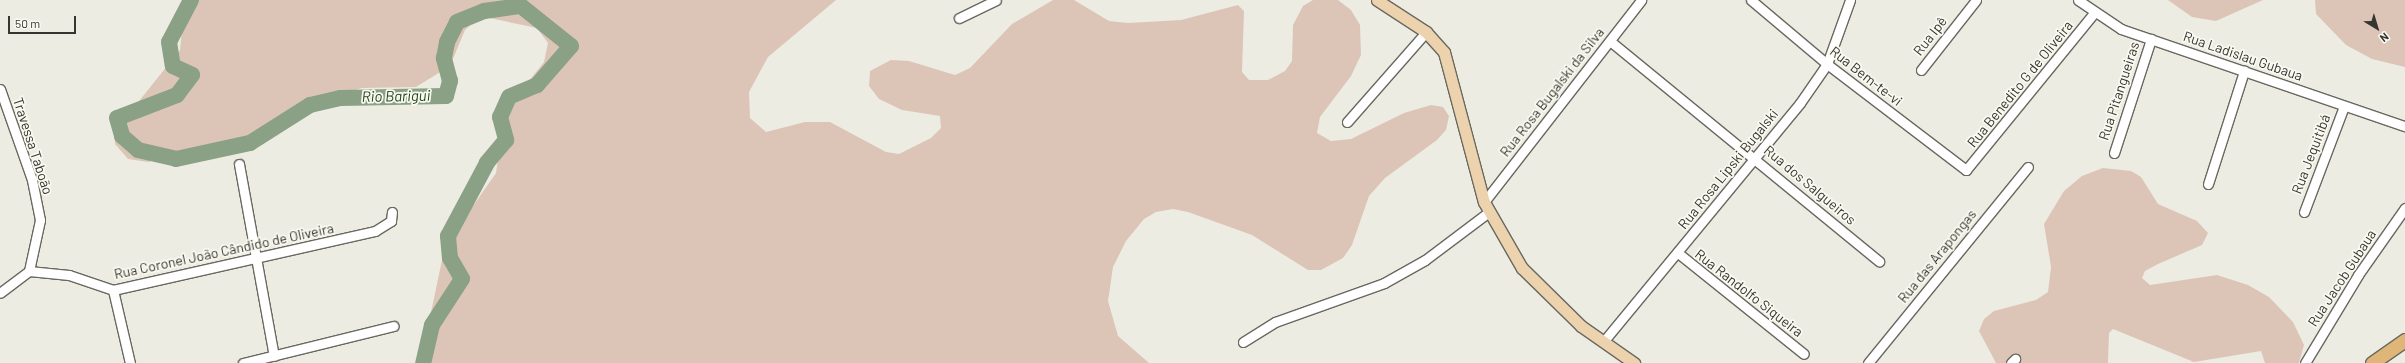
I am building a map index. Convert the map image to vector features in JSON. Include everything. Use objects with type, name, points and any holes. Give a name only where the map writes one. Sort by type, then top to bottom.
[{"type":"highway","points":[[2372,363],[2405,340]]},
{"type":"main road","points":[[1377,0],[1426,32],[1444,52],[1450,66],[1484,202],[1522,268],[1558,307],[1603,342],[1634,363]]},
{"type":"street","points":[[959,18],[996,0]]},
{"type":"street","name":"Rua Rosa Bugalski da Silva","points":[[1484,202],[1641,0]]},
{"type":"street","name":"Rua Bem-te-vi","points":[[1751,0],[1827,64],[1966,170]]},
{"type":"street","name":"Rua Rosa Lipski Bugalski","points":[[1603,342],[1678,253],[1800,103],[1827,64],[1850,0]]},
{"type":"street","name":"Rua Ipê","points":[[1921,70],[1976,0]]},
{"type":"street","name":"Rua Ladislau Gubaua","points":[[2078,0],[2094,13],[2121,29],[2405,126]]},
{"type":"street","name":"Rua Benedito G de Oliveira","points":[[1966,170],[2094,13]]},
{"type":"street","points":[[1347,122],[1426,32]]},
{"type":"street","name":"Rua Pitangueiras","points":[[2114,153],[2151,39]]},
{"type":"street","name":"Rua dos Salgueiros","points":[[1610,41],[1756,158],[1879,261]]},
{"type":"street","points":[[2208,184],[2244,71]]},
{"type":"street","name":"Travessa Taboão","points":[[0,89],[32,180],[40,220],[29,271]]},
{"type":"street","name":"Rua Jequitibá","points":[[2304,212],[2344,106]]},
{"type":"street","points":[[239,164],[274,356]]},
{"type":"street","name":"Rua das Arapongas","points":[[1868,363],[2028,167]]},
{"type":"street","name":"Rua Jacob Gubaua","points":[[2305,363],[2358,275],[2405,208]]},
{"type":"street","name":"Rua Coronel João Cândido de Oliveira","points":[[29,271],[69,275],[113,290],[257,259],[375,231],[391,222],[392,212]]},
{"type":"street","points":[[1243,342],[1276,322],[1384,283],[1425,260],[1489,212]]},
{"type":"street","name":"Rua Randolfo Siqueira","points":[[1678,253],[1804,354]]},
{"type":"street","points":[[0,293],[29,271]]},
{"type":"street","points":[[113,290],[130,363]]},
{"type":"street","points":[[244,363],[333,343],[394,326]]},
{"type":"shaded area","points":[[185,0],[836,0],[768,57],[749,92],[750,118],[766,132],[805,122],[830,122],[886,152],[899,154],[931,138],[941,128],[940,116],[902,110],[879,99],[869,86],[870,71],[891,60],[909,61],[955,75],[970,68],[1012,24],[1053,0],[1074,0],[1109,21],[1128,23],[1181,20],[1238,5],[1244,11],[1242,72],[1249,80],[1268,80],[1285,71],[1292,61],[1293,25],[1303,6],[1313,0],[1338,0],[1351,10],[1360,25],[1361,55],[1351,76],[1320,117],[1317,133],[1331,141],[1351,139],[1404,113],[1431,105],[1443,107],[1449,116],[1446,130],[1437,140],[1385,178],[1369,196],[1352,245],[1343,258],[1321,270],[1308,270],[1252,235],[1188,212],[1173,209],[1156,212],[1144,219],[1126,241],[1113,267],[1108,301],[1118,336],[1149,363],[424,363],[422,355],[445,246],[496,173],[505,111],[544,62],[548,43],[537,28],[480,16],[465,30],[450,66],[416,87],[362,88],[303,105],[220,153],[179,154],[148,162],[128,159],[115,144],[114,124],[135,106],[180,50]]},
{"type":"shaded area","points":[[2168,0],[2263,0],[2216,21],[2192,17]]},
{"type":"shaded area","points":[[2315,0],[2405,0],[2405,67],[2372,59],[2346,45],[2316,14]]},
{"type":"shaded area","points":[[2103,168],[2131,171],[2141,177],[2158,204],[2197,221],[2208,233],[2202,245],[2145,271],[2142,278],[2150,285],[2217,275],[2248,285],[2269,297],[2293,322],[2304,345],[2299,363],[2265,363],[2261,351],[2194,362],[2113,329],[2109,333],[2108,363],[1996,363],[1979,331],[1984,319],[1994,311],[2036,300],[2048,292],[2051,267],[2044,224],[2064,191],[2082,176]]},
{"type":"waterway","name":"Rio Barigui","points":[[191,0],[169,42],[173,66],[192,75],[177,95],[117,118],[122,136],[138,150],[176,159],[250,143],[310,105],[340,98],[446,96],[450,81],[444,58],[447,42],[457,22],[484,11],[521,6],[571,46],[537,85],[509,97],[500,117],[506,140],[487,163],[448,236],[450,258],[462,279],[432,325],[423,363]]}]
